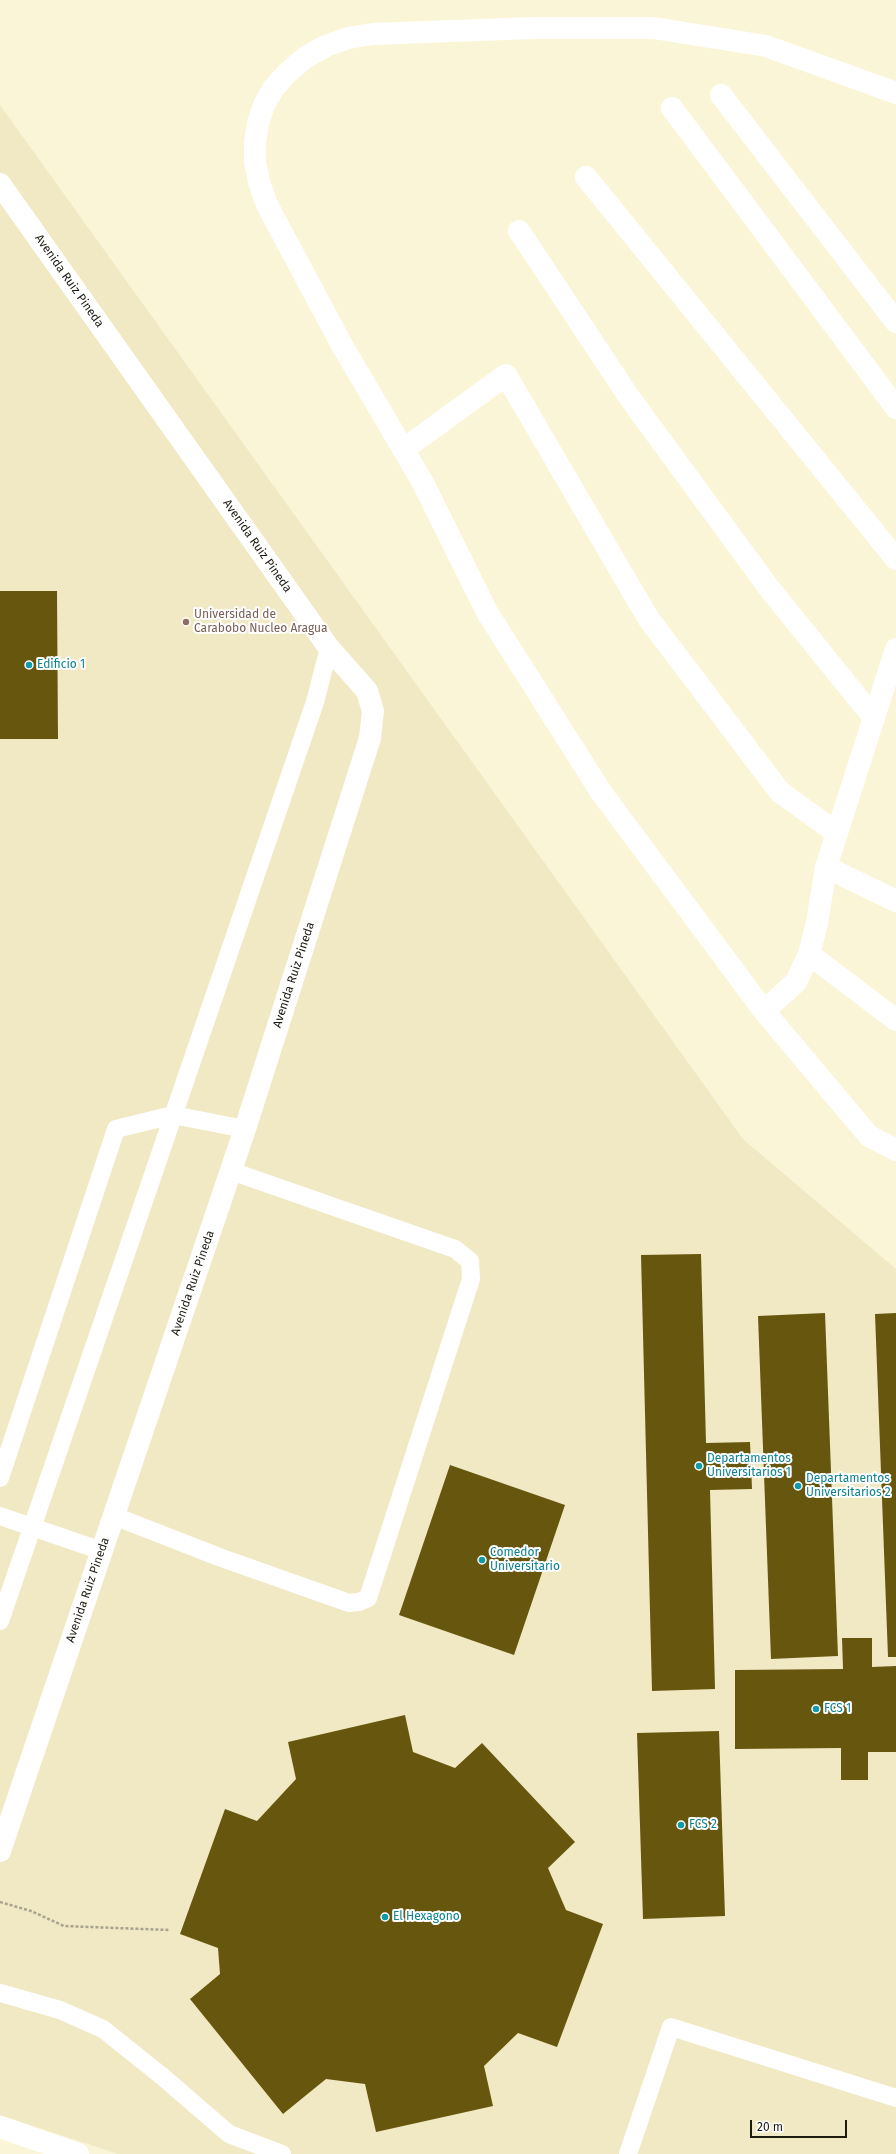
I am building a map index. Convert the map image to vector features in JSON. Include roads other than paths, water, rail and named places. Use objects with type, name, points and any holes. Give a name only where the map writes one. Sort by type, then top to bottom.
[{"type":"street","points":[[896,93],[766,46],[654,28],[533,28],[372,34],[348,38],[326,46],[306,57],[280,80],[264,105],[258,123],[255,142],[256,163],[260,185],[267,205],[340,340],[422,481],[487,612],[601,792],[764,1011],[869,1136],[896,1150]]},
{"type":"street","points":[[721,95],[896,322]]},
{"type":"street","points":[[672,108],[896,408]]},
{"type":"street","points":[[586,177],[896,559]]},
{"type":"street","name":"Avenida Ruiz Pineda","points":[[0,184],[329,648],[367,691],[373,711],[370,738],[245,1130],[0,1851]]},
{"type":"street","points":[[519,231],[629,397],[769,588],[874,718]]},
{"type":"street","points":[[404,449],[506,375],[648,618],[780,792],[837,833]]},
{"type":"street","points":[[764,1011],[796,982],[809,954],[817,923],[826,867],[896,649]]},
{"type":"street","points":[[826,867],[896,901]]},
{"type":"street","points":[[809,954],[896,1020]]},
{"type":"street","points":[[0,2127],[78,2154]]},
{"type":"lane","points":[[0,1621],[315,702],[329,648]]},
{"type":"lane","points":[[0,1478],[116,1129],[173,1115],[245,1130]]},
{"type":"lane","points":[[114,1516],[219,1558],[349,1603],[359,1602],[368,1598],[472,1279],[470,1261],[455,1249],[231,1170]]},
{"type":"lane","points":[[0,1516],[102,1551]]},
{"type":"lane","points":[[0,1993],[60,2010],[103,2029],[163,2077],[229,2134],[282,2154]]},
{"type":"lane","points":[[628,2154],[671,2027],[896,2098]]},
{"type":"place","name":"Universidad de Carabobo Nucleo Aragua","points":[[186,622]]},
{"type":"place","name":"Edificio 1","points":[[29,665]]},
{"type":"place","name":"Departamentos Universitarios 1","points":[[699,1466]]},
{"type":"place","name":"Departamentos Universitarios 2","points":[[798,1486]]},
{"type":"place","name":"Comedor Universitario","points":[[482,1560]]},
{"type":"place","name":"FCS 1","points":[[816,1709]]},
{"type":"place","name":"FCS 2","points":[[681,1825]]},
{"type":"place","name":"El Hexagono","points":[[385,1917]]}]
